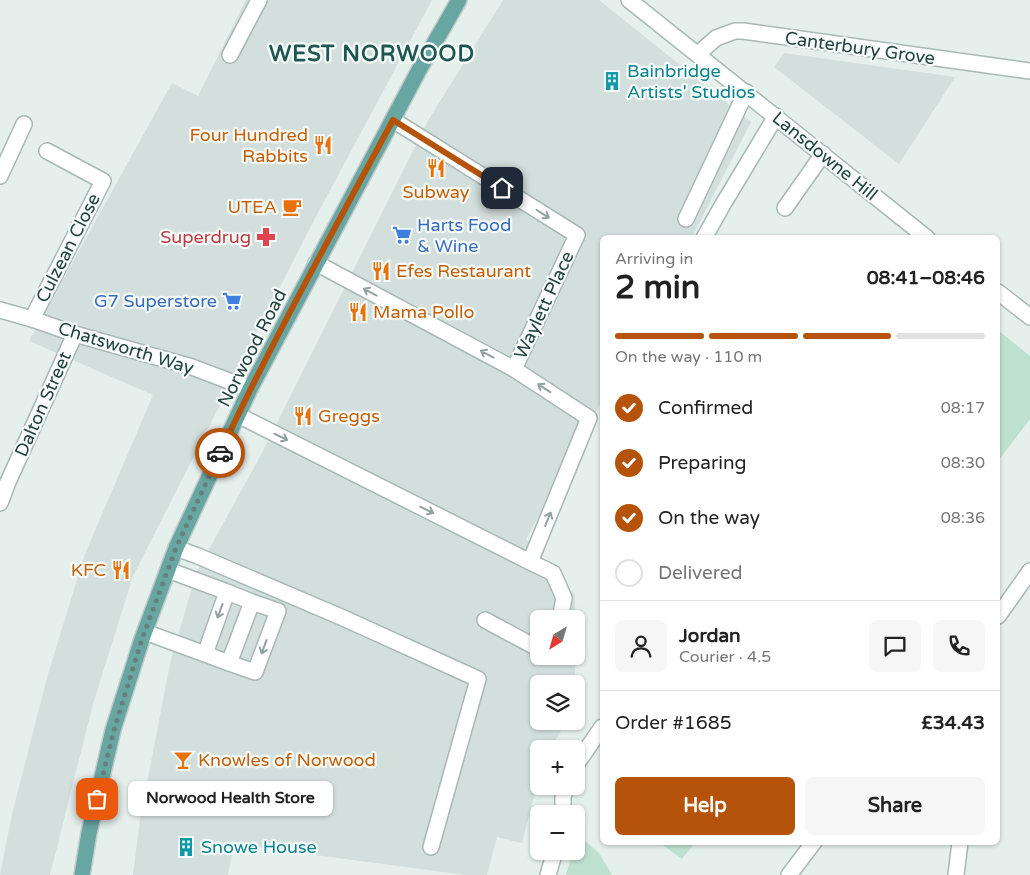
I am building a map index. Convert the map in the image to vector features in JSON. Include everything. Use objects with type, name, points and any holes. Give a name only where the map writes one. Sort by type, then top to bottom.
[{"type":"main road","name":"Norwood Road","points":[[82,875],[89,833],[114,730],[144,632],[176,548],[250,390],[419,70],[459,0]]},
{"type":"street","points":[[230,55],[258,0]]},
{"type":"street","name":"Lansdowne Hill","points":[[630,0],[923,235]]},
{"type":"street","name":"Canterbury Grove","points":[[698,54],[716,38],[735,31],[1030,71]]},
{"type":"street","points":[[686,219],[746,92]]},
{"type":"street","points":[[706,235],[776,116]]},
{"type":"street","name":"Waylett Place","points":[[316,263],[514,368],[577,235],[393,120]]},
{"type":"street","points":[[0,176],[24,124]]},
{"type":"street","name":"Culzean Close","points":[[32,319],[103,181],[47,151]]},
{"type":"street","points":[[785,208],[823,154]]},
{"type":"street","points":[[1000,294],[1030,317]]},
{"type":"street","name":"Chatsworth Way","points":[[0,310],[75,334],[192,367],[250,390]]},
{"type":"street","name":"Dalton Street","points":[[0,503],[75,334]]},
{"type":"street","points":[[514,368],[589,418],[530,562]]},
{"type":"street","points":[[238,416],[553,573],[564,598],[562,610]]},
{"type":"street","points":[[176,548],[342,617],[478,679],[431,847]]},
{"type":"street","points":[[144,632],[255,672],[278,611],[168,570]]},
{"type":"street","points":[[1000,614],[1030,572]]},
{"type":"street","points":[[205,654],[227,592]]},
{"type":"street","points":[[229,663],[252,602]]},
{"type":"street","points":[[486,620],[530,644]]},
{"type":"street","points":[[585,752],[600,730]]},
{"type":"street","points":[[789,875],[812,845]]},
{"type":"street","points":[[956,875],[960,845]]},
{"type":"street","points":[[548,875],[552,860]]},
{"type":"shaded area","points":[[246,0],[432,0],[312,224],[133,576],[93,704],[50,875],[0,875],[12,814],[48,674],[85,554],[153,395],[29,341],[172,83],[198,96]]},
{"type":"shaded area","points":[[503,0],[599,0],[751,122],[693,235],[600,235],[600,405],[526,539],[575,595],[575,610],[530,610],[530,665],[575,665],[575,675],[530,675],[530,730],[561,730],[556,740],[530,740],[530,795],[534,795],[532,805],[530,805],[522,843],[497,837],[487,875],[465,875],[234,844],[228,875],[133,875],[140,819],[171,659],[197,571],[262,453],[429,119]]},
{"type":"shaded area","points":[[784,53],[955,77],[899,164],[774,67]]},
{"type":"green space","points":[[1000,332],[1030,356],[1030,419],[1000,458]]},
{"type":"green space","points":[[585,841],[599,853],[612,875],[566,875],[570,860],[585,860]]},
{"type":"green space","points":[[663,845],[693,845],[682,859]]},
{"type":"way so far","points":[[97,799],[114,730],[142,639],[176,548],[220,453]]},
{"type":"place","name":"Bainbridge Artists' Studios","points":[[612,81]]},
{"type":"place","name":"Four Hundred Rabbits","points":[[323,145]]},
{"type":"place","name":"Subway","points":[[436,168]]},
{"type":"place","name":"UTEA","points":[[292,207]]},
{"type":"place","name":"Harts Food & Wine","points":[[402,235]]},
{"type":"place","name":"Superdrug","points":[[266,237]]},
{"type":"place","name":"Efes Restaurant","points":[[381,271]]},
{"type":"place","name":"G7 Superstore","points":[[232,301]]},
{"type":"place","name":"Mama Pollo","points":[[358,312]]},
{"type":"place","name":"Greggs","points":[[303,416]]},
{"type":"place","name":"KFC","points":[[121,570]]},
{"type":"place","name":"Knowles of Norwood","points":[[183,760]]},
{"type":"place","name":"Norwood Health Store","points":[[97,799]]},
{"type":"place","name":"Snowe House","points":[[186,847]]},
{"type":"district","name":"WEST NORWOOD","points":[[372,53]]},
{"type":"route","points":[[220,453],[250,390],[393,120],[502,188]]}]
